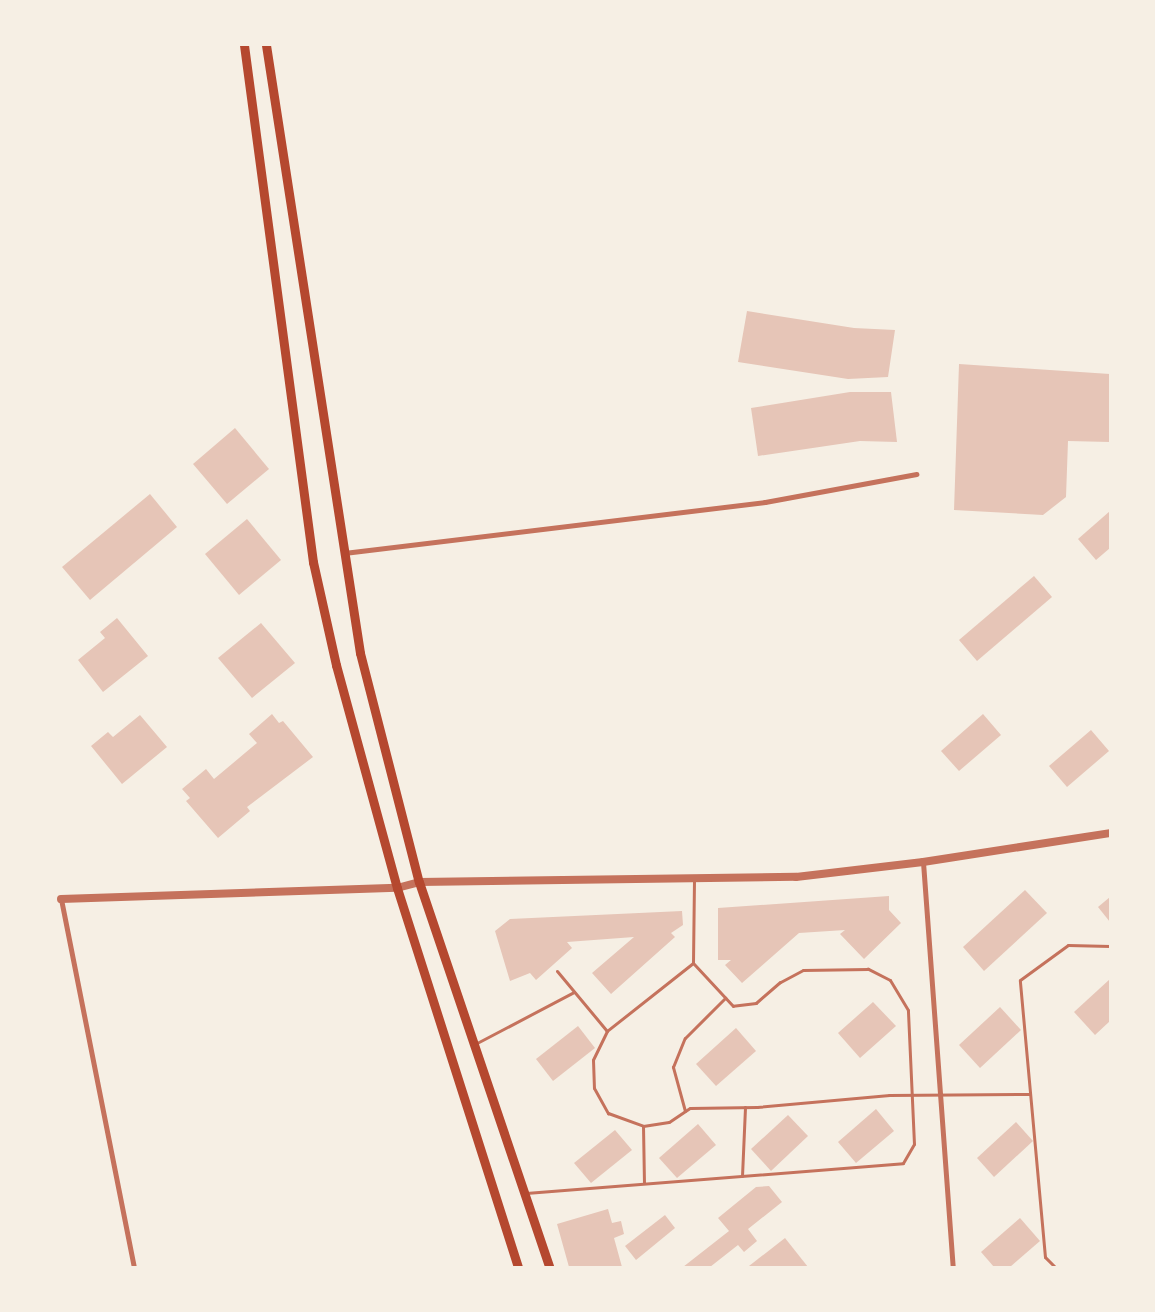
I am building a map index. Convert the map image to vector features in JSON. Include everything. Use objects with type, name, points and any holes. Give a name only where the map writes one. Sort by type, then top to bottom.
[{"type":"main road","points":[[244,45],[313,562],[336,665],[397,888],[518,1267]]},
{"type":"main road","points":[[266,45],[343,553],[360,653],[419,882],[549,1267]]},
{"type":"street","points":[[343,553],[766,502],[916,474]]},
{"type":"street","points":[[134,1267],[61,899],[397,888],[419,882],[694,880],[796,877],[923,862],[1110,833]]},
{"type":"street","points":[[923,862],[953,1267]]},
{"type":"lane","points":[[525,1193],[903,1163],[914,1144],[908,1010],[890,980],[868,969],[803,970],[780,982],[756,1003],[733,1006],[693,963],[694,880]]},
{"type":"lane","points":[[1055,1267],[1045,1257],[1020,980],[1068,945],[1110,946]]},
{"type":"lane","points":[[693,963],[606,1031],[594,1060],[594,1088],[608,1113],[643,1126],[669,1122],[690,1108],[746,1107],[911,1094],[1030,1094]]},
{"type":"lane","points":[[557,971],[606,1031]]},
{"type":"lane","points":[[474,1044],[574,992]]},
{"type":"lane","points":[[685,1111],[673,1067],[685,1038],[724,998]]},
{"type":"lane","points":[[742,1176],[746,1107]]},
{"type":"lane","points":[[643,1126],[644,1183]]},
{"type":"building","points":[[747,311],[854,328],[895,330],[888,377],[848,379],[738,362]]},
{"type":"building","points":[[959,364],[1110,374],[1110,442],[1068,441],[1066,497],[1043,515],[954,510]]},
{"type":"building","points":[[850,392],[891,392],[897,442],[860,441],[758,456],[751,408]]},
{"type":"building","points":[[235,428],[269,469],[227,504],[193,464]]},
{"type":"building","points":[[150,494],[177,527],[90,600],[62,567]]},
{"type":"building","points":[[1110,511],[1110,548],[1096,560],[1078,539]]},
{"type":"building","points":[[247,519],[281,560],[239,595],[205,554]]},
{"type":"building","points":[[1034,576],[1052,597],[977,661],[959,640]]},
{"type":"building","points":[[117,618],[148,656],[103,692],[78,660],[105,638],[100,632]]},
{"type":"building","points":[[261,623],[295,663],[252,698],[218,658]]},
{"type":"building","points":[[272,714],[279,723],[283,721],[313,757],[247,807],[250,811],[218,838],[186,801],[190,798],[182,789],[206,769],[214,779],[257,743],[249,734]]},
{"type":"building","points":[[983,714],[1001,735],[959,771],[941,751]]},
{"type":"building","points":[[140,715],[167,747],[122,784],[91,746],[108,732],[113,737]]},
{"type":"building","points":[[1091,730],[1109,751],[1067,787],[1049,766]]},
{"type":"building","points":[[1025,890],[1047,913],[984,971],[963,947]]},
{"type":"building","points":[[889,896],[889,910],[901,923],[864,959],[840,934],[845,930],[799,933],[742,983],[725,965],[731,960],[718,960],[718,908]]},
{"type":"building","points":[[1110,897],[1110,922],[1098,907]]},
{"type":"building","points":[[682,911],[683,925],[671,933],[675,937],[611,994],[592,973],[634,937],[567,942],[572,948],[536,980],[530,973],[510,981],[495,931],[510,919]]},
{"type":"building","points":[[1110,979],[1110,1021],[1095,1035],[1074,1012]]},
{"type":"building","points":[[873,1002],[896,1026],[860,1058],[838,1033]]},
{"type":"building","points":[[1000,1007],[1021,1030],[980,1068],[959,1045]]},
{"type":"building","points":[[578,1026],[595,1048],[553,1081],[536,1059]]},
{"type":"building","points":[[736,1028],[756,1051],[716,1086],[696,1064]]},
{"type":"building","points":[[876,1109],[894,1131],[856,1163],[838,1142]]},
{"type":"building","points":[[788,1115],[808,1136],[771,1171],[751,1149]]},
{"type":"building","points":[[1016,1122],[1033,1141],[994,1177],[977,1158]]},
{"type":"building","points":[[698,1124],[716,1145],[677,1178],[659,1158]]},
{"type":"building","points":[[615,1130],[632,1150],[591,1183],[574,1163]]},
{"type":"building","points":[[769,1186],[782,1202],[748,1229],[757,1241],[744,1252],[738,1245],[710,1267],[683,1267],[729,1231],[718,1218],[756,1187]]},
{"type":"building","points":[[608,1209],[612,1223],[621,1221],[624,1234],[614,1238],[622,1267],[569,1267],[557,1224]]},
{"type":"building","points":[[665,1215],[675,1228],[636,1260],[625,1246]]},
{"type":"building","points":[[1020,1218],[1040,1241],[1010,1267],[994,1267],[981,1252]]},
{"type":"building","points":[[785,1238],[808,1267],[749,1266]]}]
